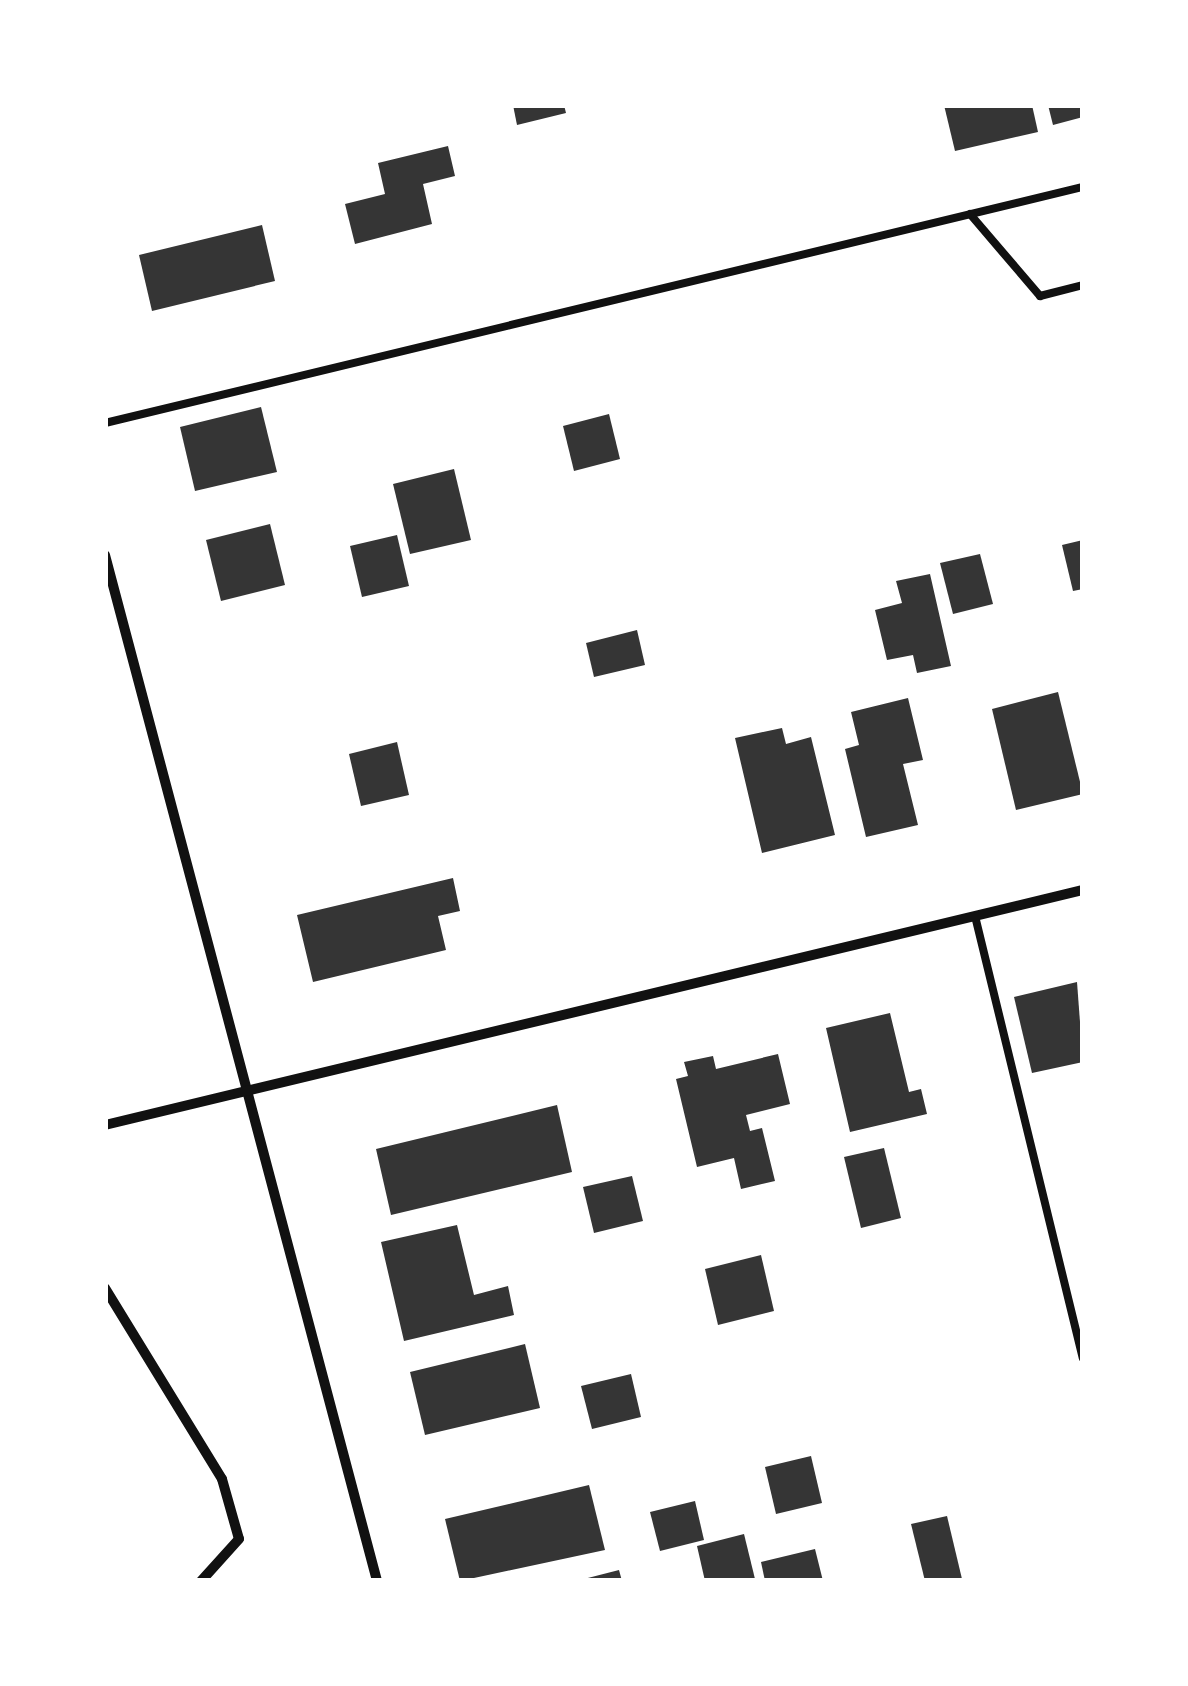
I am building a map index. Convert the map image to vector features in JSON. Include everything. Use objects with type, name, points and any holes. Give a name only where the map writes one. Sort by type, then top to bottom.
[{"type":"street","points":[[105,555],[242,1090],[377,1581]]},
{"type":"street","points":[[105,1124],[1083,890]]},
{"type":"street","points":[[105,1288],[222,1479],[239,1539],[201,1581]]},
{"type":"lane","points":[[105,424],[1083,186]]},
{"type":"lane","points":[[970,214],[1040,296],[1083,285]]},
{"type":"lane","points":[[975,916],[1083,1358]]},
{"type":"building","points":[[513,105],[564,105],[566,113],[517,125]]},
{"type":"building","points":[[944,105],[1032,105],[1038,132],[955,151]]},
{"type":"building","points":[[1048,105],[1083,105],[1083,117],[1053,125]]},
{"type":"building","points":[[448,146],[455,176],[423,184],[432,224],[355,244],[345,204],[385,194],[378,163]]},
{"type":"building","points":[[262,225],[275,281],[152,311],[139,255]]},
{"type":"building","points":[[261,407],[277,472],[195,491],[180,427]]},
{"type":"building","points":[[609,414],[620,459],[574,471],[563,426]]},
{"type":"building","points":[[454,469],[471,540],[410,554],[393,484]]},
{"type":"building","points":[[270,524],[285,585],[221,601],[206,540]]},
{"type":"building","points":[[397,535],[409,586],[362,597],[350,546]]},
{"type":"building","points":[[1083,540],[1083,589],[1073,591],[1062,545]]},
{"type":"building","points":[[980,554],[993,604],[953,614],[940,563]]},
{"type":"building","points":[[930,574],[951,666],[917,673],[913,655],[887,660],[875,610],[902,603],[896,581]]},
{"type":"building","points":[[637,630],[645,665],[594,677],[586,643]]},
{"type":"building","points":[[1058,692],[1083,794],[1016,810],[992,709]]},
{"type":"building","points":[[908,698],[923,760],[903,764],[918,825],[866,837],[845,749],[859,745],[851,712]]},
{"type":"building","points":[[782,728],[786,744],[811,737],[835,835],[762,853],[735,738]]},
{"type":"building","points":[[397,742],[409,795],[361,806],[349,754]]},
{"type":"building","points":[[453,878],[460,911],[438,916],[446,950],[313,982],[297,915]]},
{"type":"building","points":[[1077,982],[1083,1062],[1032,1073],[1014,997]]},
{"type":"building","points":[[890,1013],[909,1092],[921,1089],[927,1114],[850,1132],[826,1028]]},
{"type":"building","points":[[778,1054],[790,1104],[746,1115],[750,1131],[762,1128],[775,1181],[741,1189],[734,1158],[697,1167],[676,1079],[688,1076],[684,1062],[713,1056],[716,1069]]},
{"type":"building","points":[[557,1105],[572,1172],[391,1215],[376,1149]]},
{"type":"building","points":[[884,1148],[901,1218],[861,1228],[844,1157]]},
{"type":"building","points":[[632,1176],[643,1221],[594,1233],[583,1187]]},
{"type":"building","points":[[457,1225],[474,1295],[508,1286],[514,1315],[404,1341],[381,1242]]},
{"type":"building","points":[[761,1255],[774,1311],[718,1325],[705,1269]]},
{"type":"building","points":[[525,1344],[540,1408],[425,1435],[410,1372]]},
{"type":"building","points":[[631,1374],[641,1417],[592,1429],[581,1386]]},
{"type":"building","points":[[811,1456],[822,1503],[776,1514],[765,1467]]},
{"type":"building","points":[[589,1485],[605,1550],[460,1581],[445,1519]]},
{"type":"building","points":[[695,1501],[704,1540],[660,1551],[650,1512]]},
{"type":"building","points":[[947,1516],[962,1579],[925,1581],[911,1524]]},
{"type":"building","points":[[744,1534],[755,1579],[705,1581],[697,1546]]},
{"type":"building","points":[[815,1549],[823,1581],[765,1581],[761,1562]]},
{"type":"building","points":[[619,1570],[622,1581],[580,1581],[580,1580]]}]
